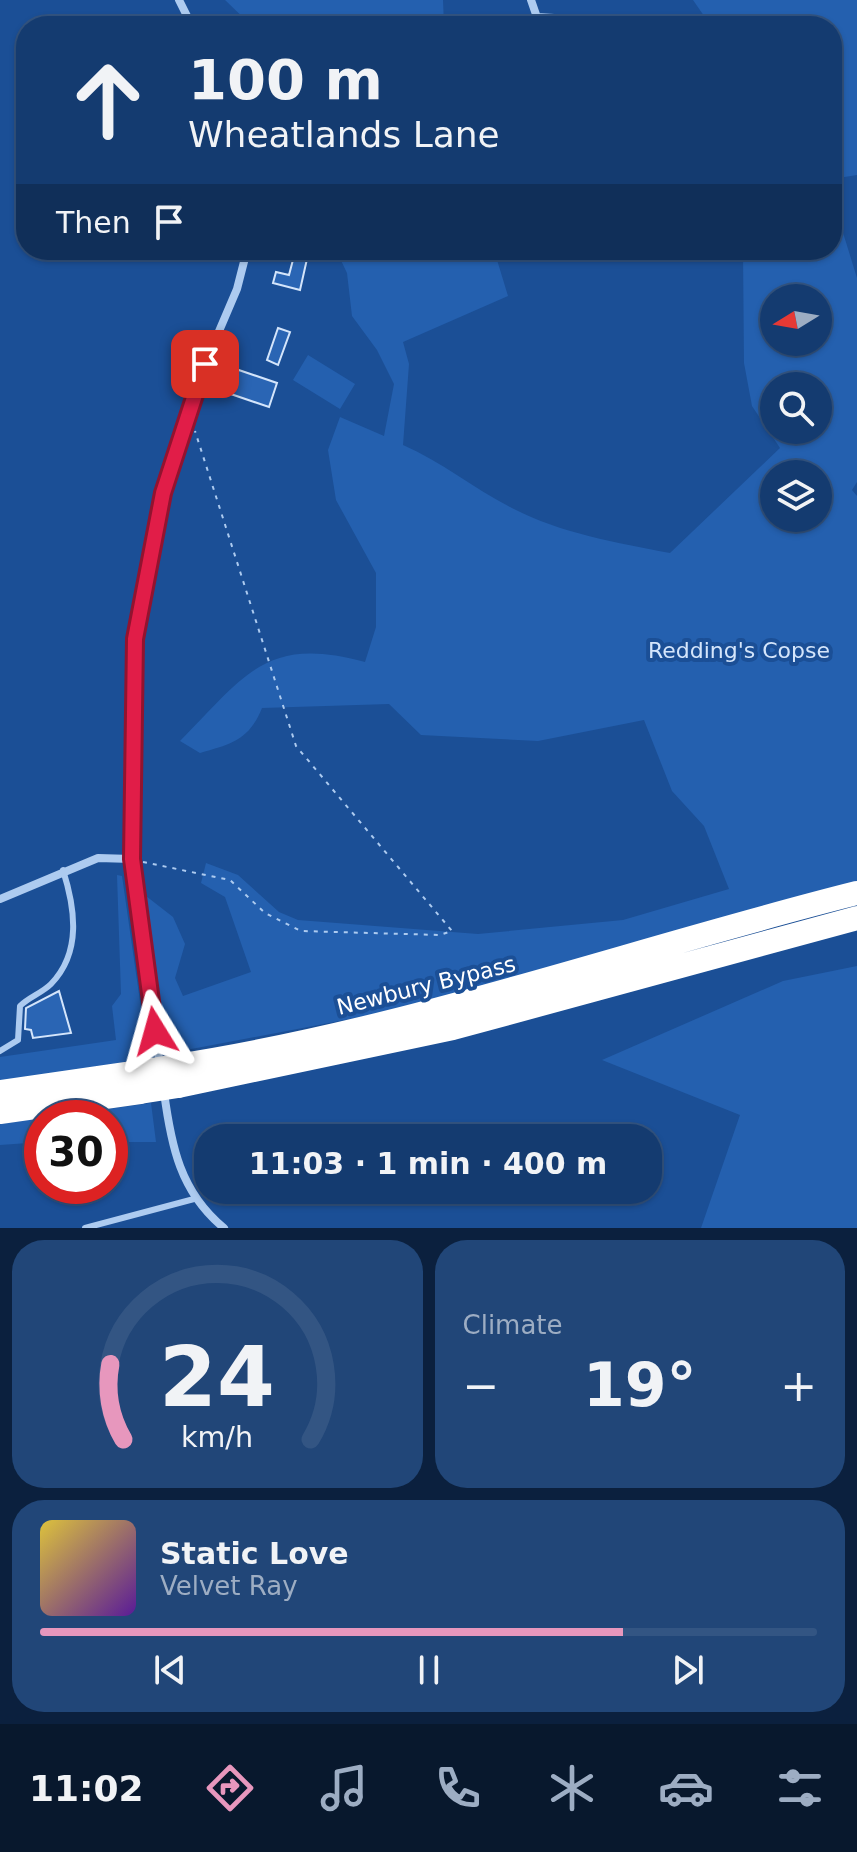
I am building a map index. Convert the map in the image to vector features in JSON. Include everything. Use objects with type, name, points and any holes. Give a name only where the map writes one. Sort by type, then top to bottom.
[{"type":"highway","name":"Newbury Bypass","points":[[177,1076],[503,994],[857,893]]},
{"type":"highway","name":"Newbury Bypass","points":[[0,1112],[137,1083],[453,1028],[857,918]]},
{"type":"highway","name":"Newbury Bypass","points":[[0,1092],[137,1083]]},
{"type":"street","points":[[194,1199],[171,1146],[132,859],[135,639],[163,493],[205,364],[237,289],[244,260]]},
{"type":"street","points":[[0,899],[63,870],[98,858],[132,859]]},
{"type":"street","points":[[199,1204],[224,1228]]},
{"type":"lane","points":[[0,1051],[20,1036],[20,1006],[55,980],[67,958],[75,920],[63,870]]},
{"type":"lane","points":[[85,1228],[194,1199]]},
{"type":"path","points":[[132,859],[230,880],[265,913],[301,931],[440,935],[452,931],[296,746],[190,414]]},
{"type":"green space","points":[[225,0],[443,0],[444,16],[242,16]]},
{"type":"green space","points":[[693,0],[857,0],[857,175],[842,177],[842,16],[704,16]]},
{"type":"green space","name":"Redding's Copse","points":[[842,229],[857,278],[857,482],[852,490],[857,496],[857,886],[413,1007],[165,1054],[137,889],[173,917],[185,944],[175,978],[183,996],[251,972],[225,897],[201,883],[206,863],[238,875],[279,912],[298,920],[478,934],[623,920],[729,889],[704,826],[672,791],[644,720],[538,741],[421,735],[389,704],[262,708],[245,734],[230,743],[200,753],[180,741],[241,680],[259,667],[280,658],[303,654],[331,655],[365,662],[376,627],[376,573],[336,500],[328,450],[340,417],[384,436],[394,384],[377,350],[352,316],[347,273],[341,260],[497,260],[508,296],[403,342],[409,364],[403,445],[496,500],[548,524],[588,536],[670,553],[760,467],[760,532],[832,532],[832,460],[767,460],[780,448],[777,444],[832,444],[832,372],[760,372],[760,418],[752,406],[744,363],[743,260],[842,260]]},
{"type":"green space","points":[[308,355],[355,384],[340,409],[293,380]]},
{"type":"green space","points":[[117,875],[122,876],[148,1057],[38,1080],[0,1084],[0,1057],[116,1040],[112,1006],[121,994]]},
{"type":"green space","points":[[857,966],[857,1228],[701,1228],[740,1115],[602,1060],[783,981]]},
{"type":"green space","points":[[151,1103],[156,1142],[128,1142],[128,1106]]},
{"type":"green space","points":[[24,1121],[24,1143],[0,1145],[0,1124]]},
{"type":"building","points":[[293,260],[307,260],[300,290],[273,283],[276,272],[289,275]]},
{"type":"building","points":[[278,328],[290,332],[278,365],[267,360]]},
{"type":"building","points":[[230,367],[277,383],[269,407],[222,391]]},
{"type":"building","points":[[59,991],[71,1033],[33,1038],[31,1030],[25,1029],[26,1008]]},
{"type":"route","points":[[155,1031],[132,859],[135,639],[163,493],[205,364]]}]
